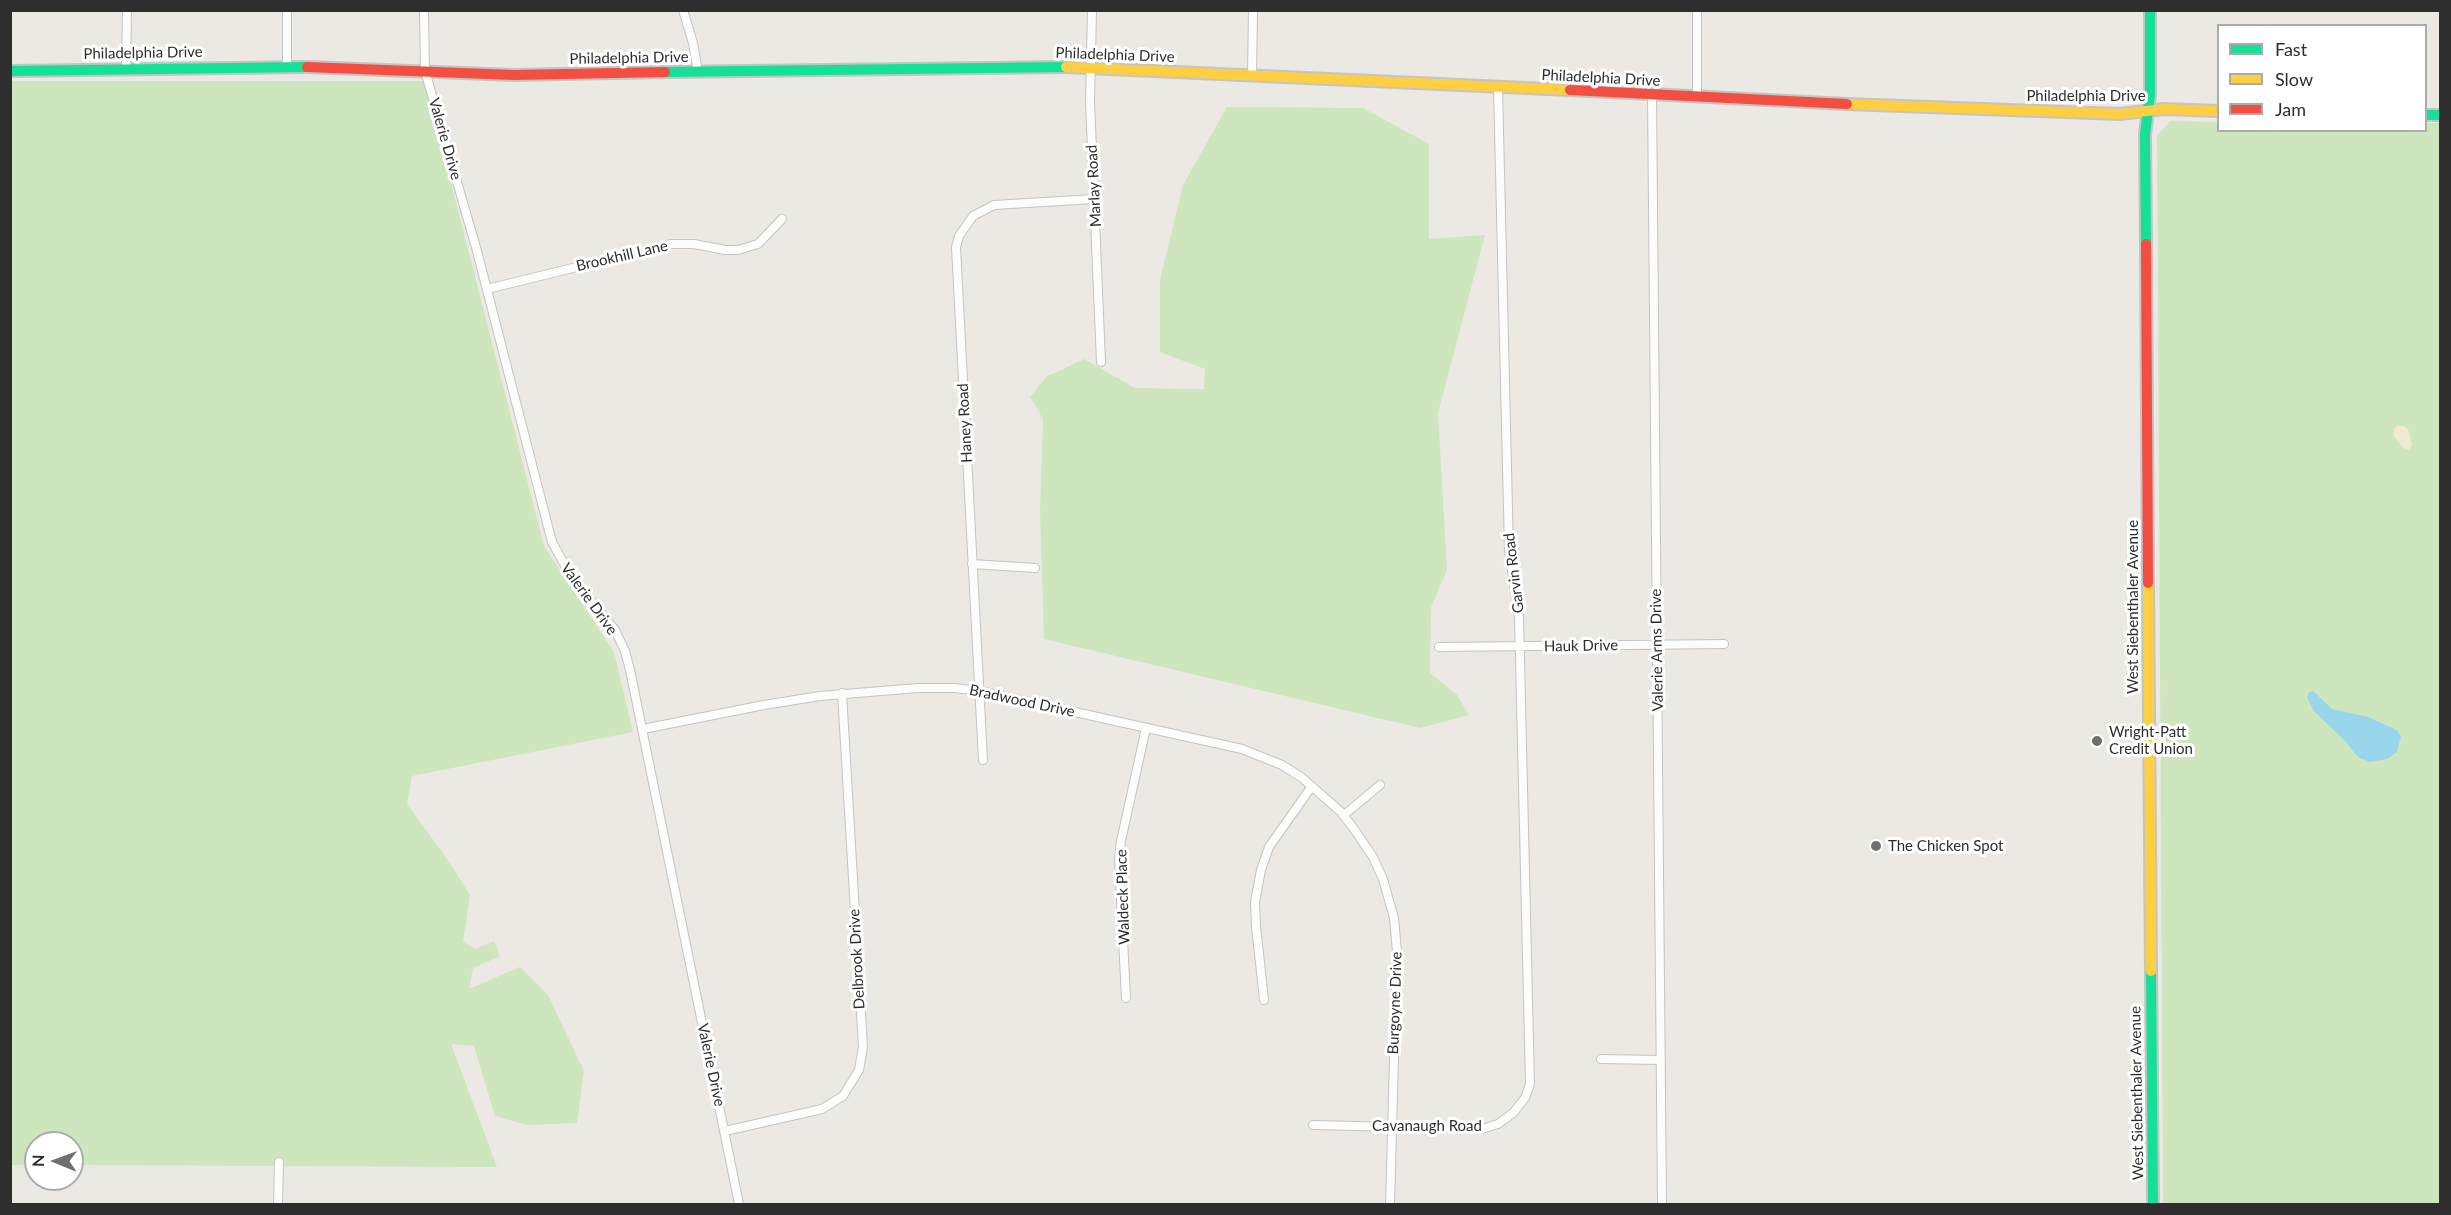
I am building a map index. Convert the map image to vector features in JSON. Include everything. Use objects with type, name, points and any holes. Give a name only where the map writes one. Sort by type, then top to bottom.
[{"type":"main road","name":"West Siebenthaler Avenue","points":[[2150,10],[2149,111],[2145,134],[2153,1204]]},
{"type":"main road","name":"Philadelphia Drive","points":[[10,71],[287,66],[514,75],[1092,68],[1934,108],[2120,114],[2149,111],[2217,111]]},
{"type":"street","points":[[126,68],[127,10]]},
{"type":"street","points":[[287,10],[287,66]]},
{"type":"street","name":"Valerie Drive","points":[[424,10],[425,71],[488,289],[552,542],[572,578],[615,630],[630,670],[739,1204]]},
{"type":"street","points":[[683,10],[693,43],[698,72]]},
{"type":"street","name":"Marlay Road","points":[[1092,10],[1090,102],[1101,362]]},
{"type":"street","points":[[1252,75],[1253,10]]},
{"type":"street","points":[[1697,10],[1697,97]]},
{"type":"street","name":"Garvin Road","points":[[1498,88],[1509,551],[1518,604],[1520,646],[1530,1059]]},
{"type":"street","name":"Valerie Arms Drive","points":[[1652,95],[1662,1204]]},
{"type":"street","name":"Haney Road","points":[[983,760],[956,254],[959,236],[973,216],[993,205],[1094,199]]},
{"type":"street","name":"Brookhill Lane","points":[[488,289],[671,244],[694,244],[731,250],[749,247],[766,237],[782,219]]},
{"type":"street","points":[[972,564],[1035,568]]},
{"type":"street","name":"Hauk Drive","points":[[1439,647],[1724,644]]},
{"type":"street","name":"Bradwood Drive","points":[[643,729],[764,705],[842,693],[918,688],[980,691],[1252,753],[1282,765],[1312,786],[1344,815]]},
{"type":"street","name":"Delbrook Drive","points":[[725,1131],[816,1112],[843,1096],[859,1070],[863,1047],[842,693]]},
{"type":"street","name":"Waldeck Place","points":[[1126,998],[1119,859],[1146,728]]},
{"type":"street","points":[[1344,815],[1380,785]]},
{"type":"street","points":[[1264,1000],[1255,902],[1261,870],[1269,847],[1312,786]]},
{"type":"street","name":"Burgoyne Drive","points":[[1344,815],[1373,857],[1383,879],[1394,918],[1397,952],[1390,1204]]},
{"type":"street","name":"Cavanaugh Road","points":[[1313,1125],[1482,1129],[1498,1124],[1513,1113],[1525,1098],[1530,1084],[1530,1059]]},
{"type":"street","points":[[1601,1059],[1661,1060]]},
{"type":"street","points":[[278,1204],[279,1162]]},
{"type":"green space","points":[[11,81],[425,81],[544,546],[614,652],[633,732],[412,776],[407,804],[470,895],[463,942],[476,949],[494,941],[500,956],[473,968],[469,989],[520,967],[548,995],[584,1071],[577,1123],[527,1125],[495,1116],[474,1046],[451,1044],[497,1167],[84,1165],[84,1131],[24,1131],[24,1165],[11,1165]]},
{"type":"green space","points":[[1227,107],[1363,108],[1429,144],[1429,239],[1485,235],[1438,413],[1447,570],[1431,607],[1430,673],[1457,695],[1469,715],[1420,728],[1044,639],[1040,510],[1043,419],[1030,397],[1046,377],[1084,359],[1135,388],[1204,389],[1205,369],[1160,352],[1160,280],[1183,185]]},
{"type":"green space","points":[[2170,121],[2217,122],[2217,132],[2427,132],[2427,123],[2440,123],[2440,1204],[2163,1204],[2157,136]]},
{"type":"sand","points":[[2397,426],[2404,426],[2408,430],[2412,444],[2409,450],[2403,448],[2394,436],[2394,429]]},
{"type":"water","points":[[2313,691],[2332,709],[2368,717],[2397,730],[2401,736],[2397,752],[2387,759],[2370,762],[2358,757],[2313,710],[2307,697],[2309,692]]},
{"type":"traffic: fast","points":[[2146,244],[2145,134],[2150,95],[2150,10]]},
{"type":"traffic: fast","points":[[10,71],[307,67]]},
{"type":"traffic: fast","points":[[665,72],[1066,67]]},
{"type":"traffic: fast","points":[[2427,115],[2440,115]]},
{"type":"traffic: fast","points":[[2151,971],[2153,1204]]},
{"type":"traffic: slow","points":[[1066,67],[1570,90]]},
{"type":"traffic: slow","points":[[1847,104],[2120,114],[2164,109],[2217,111]]},
{"type":"traffic: slow","points":[[2148,583],[2151,971]]},
{"type":"traffic: jam","points":[[307,67],[514,75],[665,72]]},
{"type":"traffic: jam","points":[[1570,90],[1847,104]]},
{"type":"traffic: jam","points":[[2146,244],[2148,583]]},
{"type":"place","name":"Wright-Patt Credit Union","points":[[2097,741]]},
{"type":"place","name":"The Chicken Spot","points":[[1876,846]]}]
